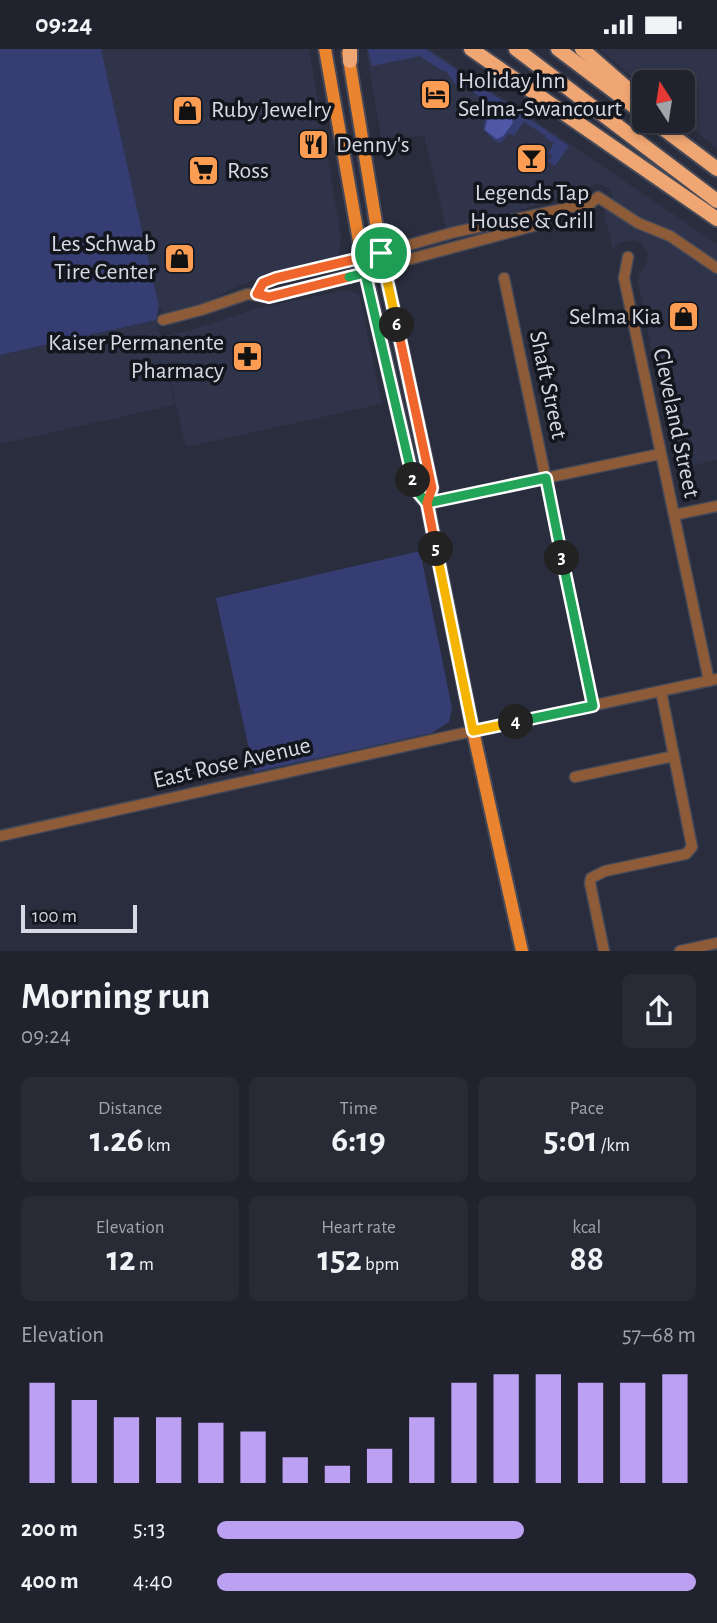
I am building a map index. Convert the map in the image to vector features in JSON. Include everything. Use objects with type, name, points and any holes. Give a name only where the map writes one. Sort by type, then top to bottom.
[{"type":"highway","points":[[471,49],[717,219]]},
{"type":"highway","points":[[516,49],[717,201]]},
{"type":"highway","points":[[558,49],[632,105]]},
{"type":"highway","points":[[582,49],[632,93]]},
{"type":"highway","points":[[669,133],[717,168]]},
{"type":"highway","points":[[678,133],[717,168]]},
{"type":"main road","points":[[325,49],[365,273],[416,490],[427,503],[473,731],[522,951]]},
{"type":"main road","points":[[349,53],[381,253],[432,488],[427,503]]},
{"type":"street","points":[[257,294],[263,283],[276,278],[455,232],[590,203],[598,197],[638,223],[670,236],[717,268]]},
{"type":"street","points":[[163,320],[248,294],[269,297],[537,225],[556,210]]},
{"type":"street","name":"Cleveland Street","points":[[628,257],[624,278],[660,454],[713,680]]},
{"type":"street","name":"Shaft Street","points":[[505,278],[593,706]]},
{"type":"street","points":[[427,503],[660,454]]},
{"type":"street","points":[[674,515],[717,506]]},
{"type":"street","name":"East Rose Avenue","points":[[0,837],[713,680]]},
{"type":"street","points":[[604,951],[591,879],[605,871],[686,854],[692,847],[661,691]]},
{"type":"street","points":[[575,777],[674,756]]},
{"type":"street","points":[[680,951],[717,943]]},
{"type":"shaded area","points":[[0,49],[101,49],[159,307],[156,320],[0,355]]},
{"type":"shaded area","points":[[101,49],[309,49],[341,236],[339,258],[271,272],[206,301],[164,313],[159,307]]},
{"type":"shaded area","points":[[366,49],[430,49],[717,244],[717,460],[675,469],[638,281],[647,263],[648,254],[641,242],[633,240],[618,243],[613,250],[604,212],[613,202],[610,188],[596,183],[578,194],[543,202],[500,217],[446,228],[424,135],[382,142]]},
{"type":"shaded area","points":[[368,49],[426,49],[569,146],[555,166],[548,161],[552,156],[548,153],[554,143],[524,122],[514,136],[509,133],[501,143],[495,141],[483,129],[489,103],[467,88],[455,84],[446,71],[420,56],[372,66]]},
{"type":"shaded area","points":[[600,49],[717,49],[717,149],[695,130],[695,70],[632,70],[632,77]]},
{"type":"shaded area","points":[[502,110],[511,116],[513,123],[503,136],[497,139],[485,130],[489,111]]},
{"type":"shaded area","points":[[345,290],[359,294],[382,404],[186,447],[168,373],[174,405],[0,444],[0,355],[156,320],[161,337],[255,309]]},
{"type":"shaded area","points":[[420,551],[452,708],[449,722],[432,733],[254,772],[216,598]]},
{"type":"place","name":"Holiday Inn Selma-Swancourt","points":[[435,95]]},
{"type":"place","name":"Ruby Jewelry","points":[[188,110]]},
{"type":"place","name":"Denny's","points":[[313,145]]},
{"type":"place","name":"Legends Tap House & Grill","points":[[532,159]]},
{"type":"place","name":"Ross","points":[[204,171]]},
{"type":"place","name":"Les Schwab Tire Center","points":[[179,258]]},
{"type":"place","name":"Selma Kia","points":[[684,317]]},
{"type":"place","name":"Kaiser Permanente Pharmacy","points":[[247,357]]},
{"type":"route","points":[[381,253],[276,278],[263,283],[257,294],[269,297],[365,273],[416,490],[427,503],[546,478],[593,706],[473,731],[427,503],[432,488],[381,253]]}]
